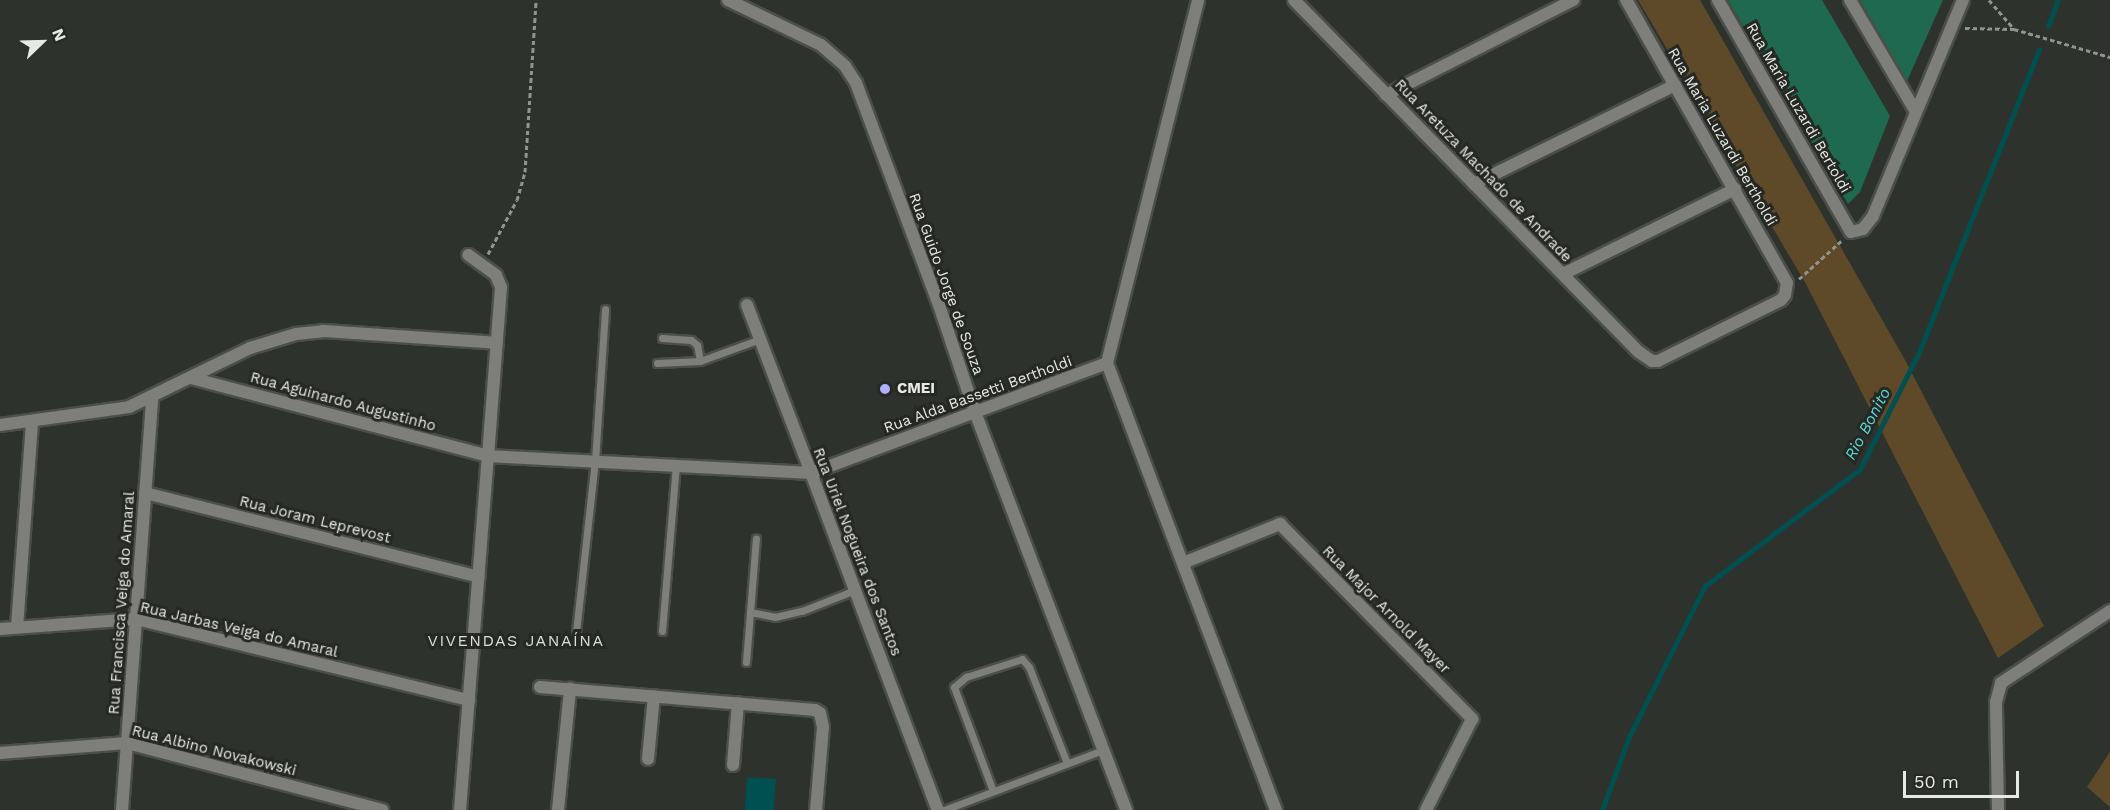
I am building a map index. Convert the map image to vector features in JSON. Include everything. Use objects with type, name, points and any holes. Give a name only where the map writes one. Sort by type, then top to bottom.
[{"type":"street","name":"Rua Guido Jorge de Souza","points":[[728,0],[821,45],[840,60],[855,83],[942,312],[975,412],[1126,810]]},
{"type":"street","points":[[1198,0],[1107,363],[1276,810]]},
{"type":"street","points":[[1386,94],[1573,0]]},
{"type":"street","name":"Rua Maria Luzardi Bertholdi","points":[[1626,0],[1785,277],[1787,290]]},
{"type":"street","name":"Rua Maria Luzardi Bertoldi","points":[[1718,0],[1851,232]]},
{"type":"street","points":[[1850,0],[1916,112]]},
{"type":"street","points":[[1851,232],[1863,229],[1869,223],[1963,0]]},
{"type":"street","name":"Rua Aretuza Machado de Andrade","points":[[1300,1],[1386,94],[1639,352],[1652,361],[1664,359],[1781,300],[1787,290]]},
{"type":"street","points":[[1474,184],[1675,85]]},
{"type":"street","points":[[1563,274],[1735,189]]},
{"type":"street","points":[[460,810],[501,287],[496,275],[483,263],[468,255]]},
{"type":"street","name":"Rua Uriel Nogueira dos Santos","points":[[747,305],[938,810]]},
{"type":"street","points":[[0,425],[107,412],[152,398],[250,348],[296,334],[323,331],[497,343]]},
{"type":"street","name":"Rua Alda Bassetti Bertholdi","points":[[488,456],[811,473],[1107,363]]},
{"type":"street","name":"Rua Aguinardo Augustinho","points":[[191,378],[488,456]]},
{"type":"street","name":"Rua Francisca Veiga do Amaral","points":[[122,810],[152,398]]},
{"type":"street","points":[[18,627],[32,422]]},
{"type":"street","name":"Rua Joram Leprevost","points":[[145,493],[478,577]]},
{"type":"street","name":"Rua Major Arnold Mayer","points":[[1183,563],[1280,524],[1472,719],[1426,810]]},
{"type":"street","points":[[1998,810],[1996,702],[2001,682],[2110,611]]},
{"type":"street","name":"Rua Jarbas Veiga do Amaral","points":[[0,628],[136,619],[469,700]]},
{"type":"street","points":[[540,687],[809,708],[820,713],[823,727],[816,810]]},
{"type":"street","points":[[558,810],[570,690]]},
{"type":"street","points":[[648,759],[654,696]]},
{"type":"street","points":[[733,765],[738,703]]},
{"type":"street","name":"Rua Albino Novakowski","points":[[0,753],[127,743],[382,810]]},
{"type":"lane","points":[[576,632],[595,461],[605,309]]},
{"type":"lane","points":[[662,338],[691,340],[697,345],[700,361]]},
{"type":"lane","points":[[657,363],[700,361],[760,339]]},
{"type":"lane","points":[[662,631],[676,466]]},
{"type":"lane","points":[[746,662],[756,538]]},
{"type":"lane","points":[[750,612],[775,617],[802,611],[855,590]]},
{"type":"lane","points":[[993,791],[954,687],[966,677],[1022,659],[1029,667],[1067,763]]},
{"type":"lane","points":[[944,810],[1103,750]]},
{"type":"path","points":[[483,263],[517,200],[525,172],[536,0]]},
{"type":"path","points":[[1989,0],[2014,29]]},
{"type":"path","points":[[1951,29],[2014,29],[2110,57]]},
{"type":"path","points":[[1787,290],[1851,232]]},
{"type":"shaded area","points":[[1638,0],[1700,0],[1905,360],[2044,626],[1998,658],[1806,284]]},
{"type":"shaded area","points":[[2110,752],[2110,807],[2087,787]]},
{"type":"water","points":[[747,777],[776,779],[774,810],[745,810]]},
{"type":"building","points":[[1728,0],[1822,0],[1890,116],[1860,192],[1848,204]]},
{"type":"building","points":[[1860,0],[1943,0],[1907,81]]},
{"type":"waterway","name":"Rio Bonito","points":[[2048,26],[2058,0]]},
{"type":"waterway","name":"Rio Bonito","points":[[1602,810],[1629,737],[1705,586],[1860,469],[1920,350],[2039,50]]},
{"type":"place","name":"CMEI","points":[[885,389]]},
{"type":"district","name":"VIVENDAS JANAÍNA","points":[[516,641]]}]
